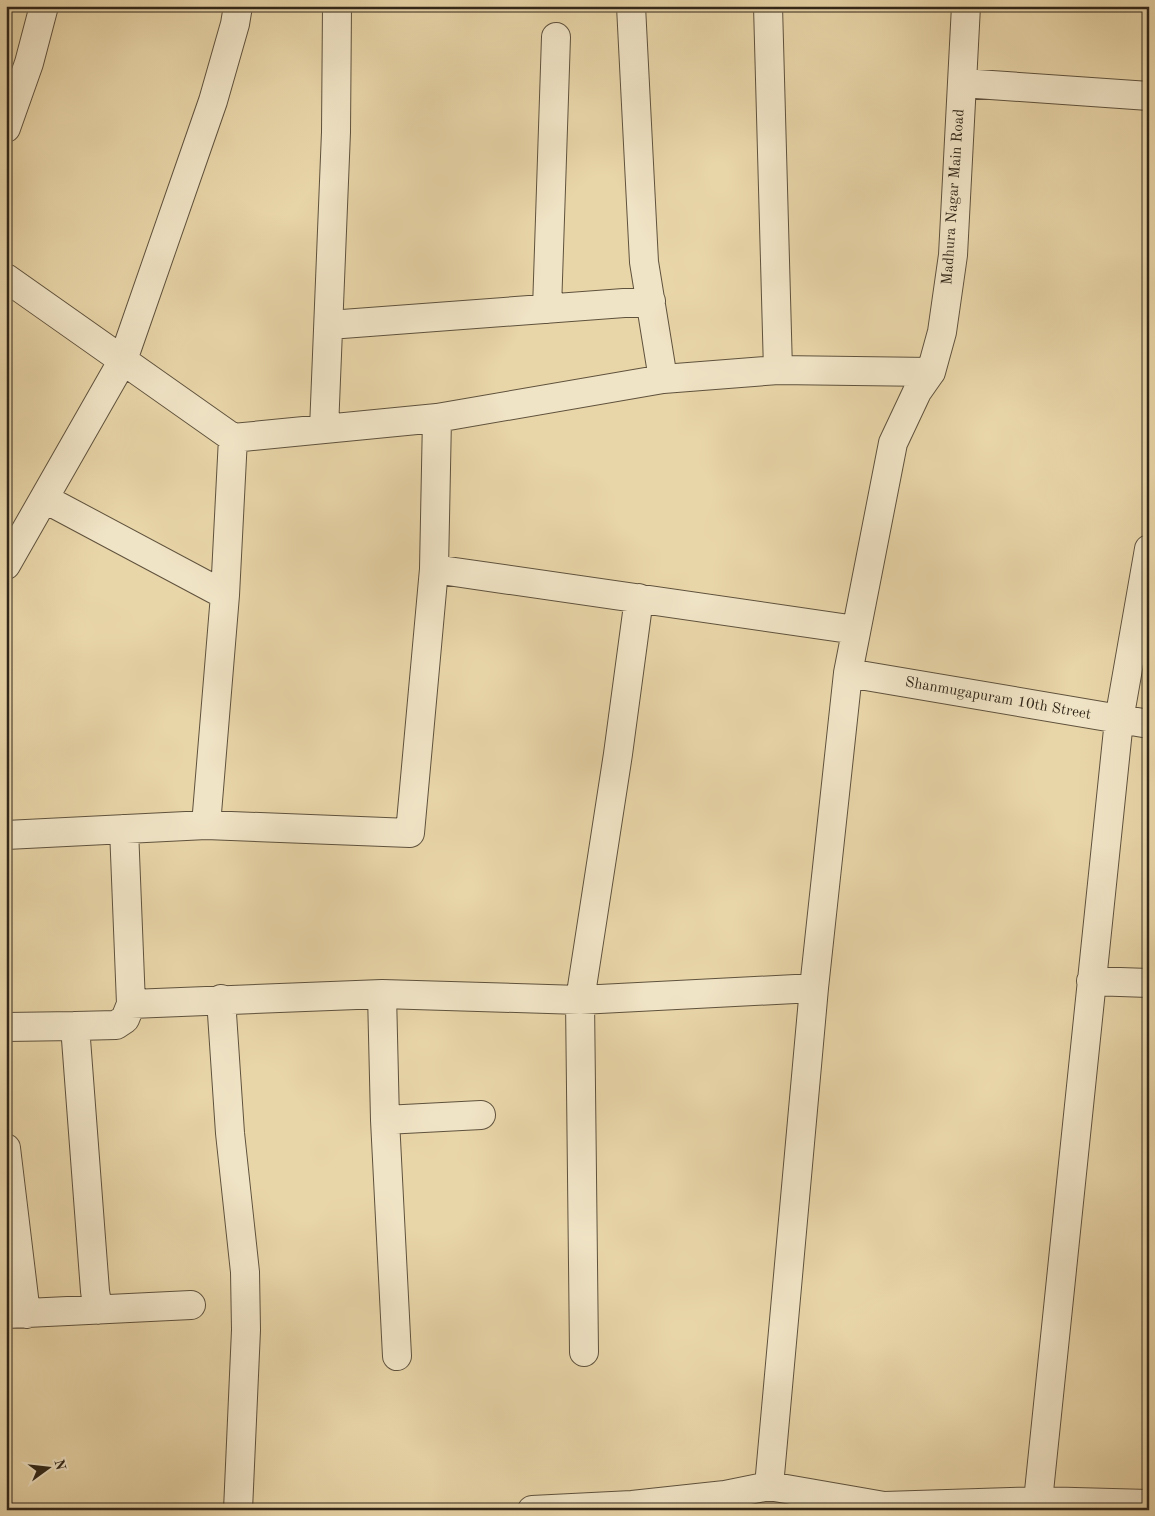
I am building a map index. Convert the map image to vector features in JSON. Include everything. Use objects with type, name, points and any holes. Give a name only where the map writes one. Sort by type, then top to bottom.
[{"type":"street","points":[[6,128],[30,63],[44,6]]},
{"type":"street","points":[[6,565],[123,360],[212,101],[235,24],[238,6]]},
{"type":"street","points":[[324,429],[336,132],[336,6]]},
{"type":"street","points":[[631,6],[644,262],[663,380]]},
{"type":"street","points":[[768,6],[778,370]]},
{"type":"street","name":"Madhura Nagar Main Road","points":[[769,1486],[814,988],[848,673],[893,443],[917,392],[931,372],[942,332],[953,255],[966,6]]},
{"type":"street","points":[[548,309],[556,37]]},
{"type":"street","points":[[962,84],[1149,96]]},
{"type":"street","points":[[6,278],[233,438],[437,418],[663,380],[778,370],[931,372]]},
{"type":"street","points":[[329,325],[651,301]]},
{"type":"street","points":[[6,834],[206,825],[410,833],[434,570],[437,418]]},
{"type":"street","points":[[206,825],[225,595],[233,438]]},
{"type":"street","points":[[45,499],[225,595]]},
{"type":"street","points":[[1038,1501],[1118,720],[1149,549]]},
{"type":"street","points":[[434,570],[856,630]]},
{"type":"street","points":[[584,1352],[580,1000],[618,754],[639,598]]},
{"type":"street","name":"Shanmugapuram 10th Street","points":[[848,673],[1149,724]]},
{"type":"street","points":[[6,1027],[116,1025],[124,1019],[131,1004],[124,829]]},
{"type":"street","points":[[1091,981],[1149,983]]},
{"type":"street","points":[[131,1004],[382,994],[580,1000],[814,988]]},
{"type":"street","points":[[382,994],[385,1120],[397,1356]]},
{"type":"street","points":[[221,999],[230,1133],[245,1272],[246,1330],[238,1510]]},
{"type":"street","points":[[75,1026],[98,1310]]},
{"type":"street","points":[[385,1120],[481,1115]]},
{"type":"street","points":[[6,1148],[16,1314],[191,1305]]},
{"type":"street","points":[[532,1510],[633,1508],[725,1495],[769,1486],[884,1508],[1038,1501],[1149,1504]]}]
